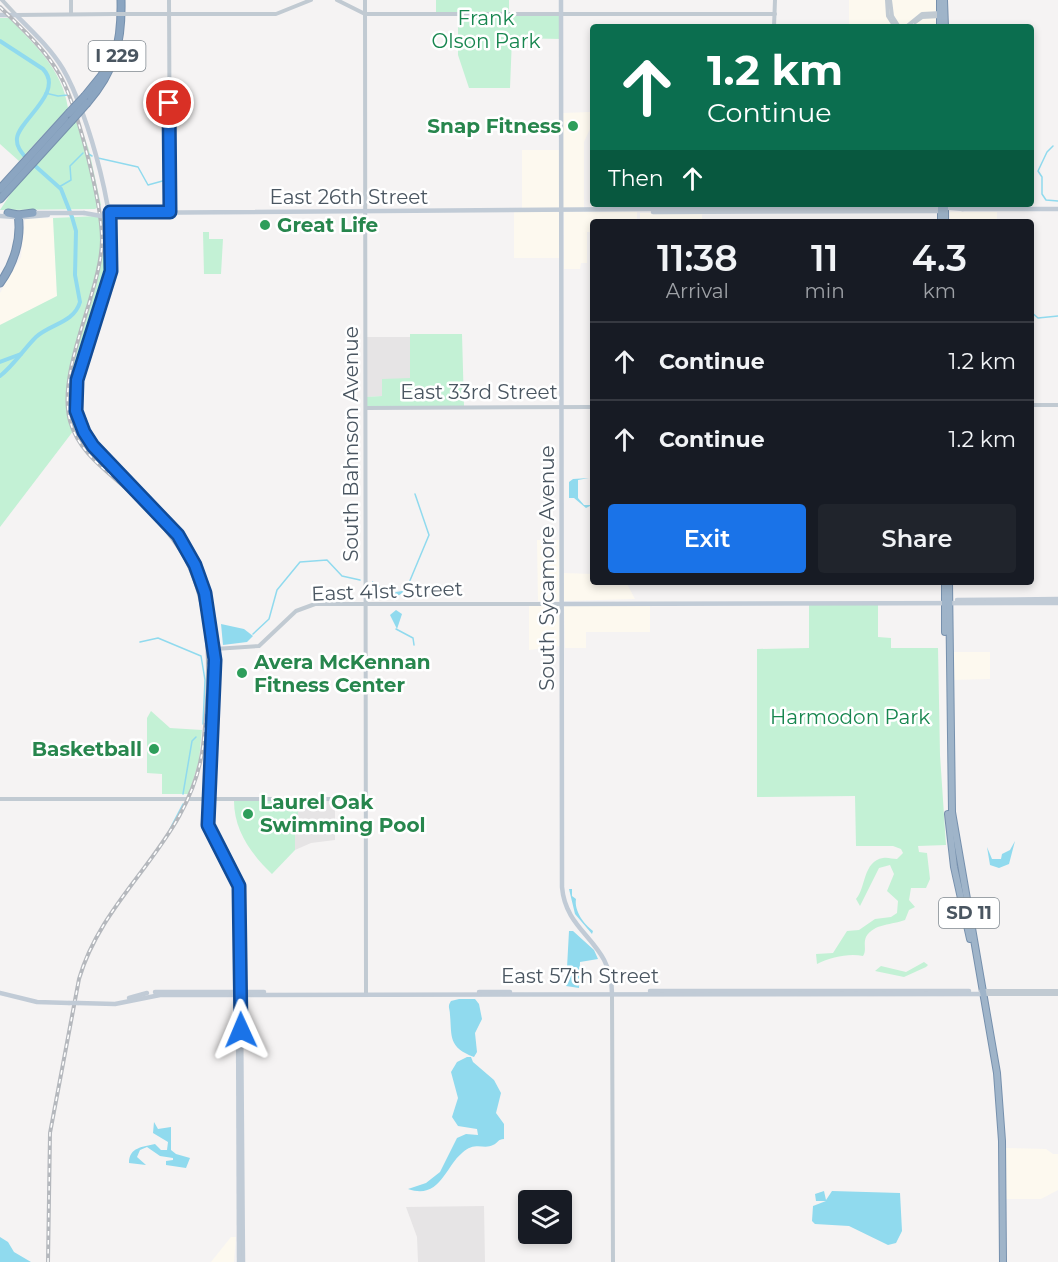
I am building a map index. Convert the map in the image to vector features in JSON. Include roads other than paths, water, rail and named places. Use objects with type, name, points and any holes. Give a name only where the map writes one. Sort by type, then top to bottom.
[{"type":"highway","name":"I 229","points":[[0,189],[21,170],[86,100],[100,78],[111,58],[118,28],[120,0]]},
{"type":"highway","points":[[942,0],[943,24]]},
{"type":"highway","name":"I 229","points":[[0,199],[21,170]]},
{"type":"highway","points":[[0,281],[15,254],[22,217],[3,214]]},
{"type":"highway","name":"SD 11","points":[[947,585],[952,812],[997,1073],[1002,1146],[1003,1262]]},
{"type":"main road","name":"South Sycamore Avenue","points":[[561,0],[562,892],[572,919],[605,959],[611,974],[612,993]]},
{"type":"main road","points":[[0,15],[16,15],[48,48],[71,84],[108,216],[111,271],[76,382],[75,400],[78,417],[86,436],[172,528],[193,560],[205,593],[215,649],[208,799],[209,830],[239,886],[241,1262]]},
{"type":"main road","name":"East 26th Street","points":[[3,214],[22,217],[60,213],[108,216],[170,212],[561,211],[844,207],[1058,209]]},
{"type":"main road","name":"East 41st Street","points":[[562,602],[1058,601]]},
{"type":"main road","points":[[171,995],[192,992]]},
{"type":"main road","name":"East 57th Street","points":[[0,993],[37,1002],[104,1003],[171,995],[240,994],[982,993]]},
{"type":"main road","name":"East 57th Street","points":[[104,1003],[146,993],[240,994]]},
{"type":"street","points":[[2,0],[16,15],[276,14],[311,0]]},
{"type":"street","points":[[71,0],[71,14]]},
{"type":"street","points":[[169,0],[170,212]]},
{"type":"street","points":[[337,0],[365,14],[776,14]]},
{"type":"street","name":"South Bahnson Avenue","points":[[365,0],[366,994]]},
{"type":"street","points":[[774,24],[775,0]]},
{"type":"street","points":[[889,0],[888,16],[895,24]]},
{"type":"street","points":[[911,24],[922,14],[942,14]]},
{"type":"street","points":[[1034,405],[1058,405]]},
{"type":"street","name":"East 33rd Street","points":[[366,408],[590,406]]},
{"type":"street","name":"East 41st Street","points":[[215,649],[259,646],[294,613],[306,606],[562,602]]},
{"type":"street","points":[[0,799],[366,799]]},
{"type":"street","name":"South Sycamore Avenue","points":[[612,993],[613,1262]]},
{"type":"street","name":"East 57th Street","points":[[982,993],[1058,993]]},
{"type":"water","points":[[589,478],[578,480],[578,498],[584,505],[590,506],[586,508],[574,498],[569,498],[569,482],[573,479]]},
{"type":"water","points":[[372,581],[391,593],[407,590],[396,597],[378,598],[373,591]]},
{"type":"water","points":[[396,610],[402,614],[397,629],[390,615]]},
{"type":"water","points":[[221,624],[244,629],[253,636],[247,642],[223,645]]},
{"type":"water","points":[[1015,841],[1009,864],[999,868],[990,865],[987,847],[992,859],[1001,859],[1002,854],[1010,850]]},
{"type":"water","points":[[569,889],[572,889],[572,896],[576,899],[578,913],[593,931],[592,934],[575,914]]},
{"type":"water","points":[[569,931],[573,931],[594,950],[598,959],[580,962],[579,988],[566,986]]},
{"type":"water","points":[[475,999],[479,1004],[482,1019],[475,1033],[477,1052],[474,1057],[460,1049],[453,1040],[449,1005],[451,1001]]},
{"type":"water","points":[[471,1057],[473,1062],[494,1080],[501,1093],[496,1113],[504,1124],[504,1139],[490,1146],[467,1149],[456,1159],[441,1180],[428,1190],[408,1189],[426,1183],[440,1172],[457,1138],[466,1134],[478,1135],[477,1129],[458,1126],[452,1117],[458,1098],[451,1072],[457,1062]]},
{"type":"water","points":[[154,1122],[158,1129],[171,1127],[171,1150],[190,1158],[186,1168],[166,1165],[166,1161],[173,1160],[173,1158],[160,1156],[147,1147],[140,1150],[137,1157],[146,1165],[129,1163],[131,1154],[142,1147],[155,1144],[161,1150],[167,1150],[168,1142],[153,1133]]},
{"type":"water","points":[[824,1191],[826,1200],[832,1191],[900,1193],[902,1231],[896,1243],[888,1245],[849,1226],[815,1224],[812,1221],[813,1206],[826,1201],[816,1201],[815,1194]]},
{"type":"water","points":[[0,1237],[8,1242],[14,1252],[31,1262],[0,1262]]},
{"type":"waterway","points":[[0,41],[43,69],[48,78],[45,96],[17,138],[18,147],[27,159]]},
{"type":"waterway","points":[[45,93],[58,96],[68,95]]},
{"type":"waterway","points":[[1053,146],[1047,152],[1038,171],[1042,177],[1042,194],[1046,200],[1058,201]]},
{"type":"waterway","points":[[59,187],[71,180],[70,166],[83,153]]},
{"type":"waterway","points":[[87,153],[92,156]]},
{"type":"waterway","points":[[98,158],[138,167],[148,185],[166,180]]},
{"type":"waterway","points":[[0,376],[36,337],[67,319],[77,309],[80,302],[75,275],[76,231],[72,217],[61,189],[33,164]]},
{"type":"waterway","points":[[1034,314],[1038,318],[1058,316]]},
{"type":"waterway","points":[[0,362],[21,354]]},
{"type":"waterway","points":[[406,590],[429,535],[415,494]]},
{"type":"waterway","points":[[253,634],[269,619],[277,590],[300,562],[327,560],[342,576],[360,580]]},
{"type":"waterway","points":[[396,629],[413,638],[414,645]]},
{"type":"waterway","points":[[140,642],[158,638],[201,656],[205,680],[203,724]]},
{"type":"waterway","points":[[183,794],[192,741],[196,737]]},
{"type":"waterway","points":[[170,829],[183,804]]},
{"type":"railway","points":[[0,7],[31,38],[58,72],[73,106],[98,203],[101,253],[96,280],[70,374],[68,391],[70,421],[87,452],[152,514],[185,558],[201,602],[208,650],[203,746],[195,780],[182,810],[165,838],[126,891],[91,947],[79,979],[50,1133],[48,1262]]},
{"type":"place","name":"Snap Fitness","points":[[573,126]]},
{"type":"place","name":"Great Life","points":[[265,225]]},
{"type":"place","name":"Avera McKennan Fitness Center","points":[[242,673]]},
{"type":"place","name":"Basketball","points":[[154,749]]},
{"type":"place","name":"Laurel Oak Swimming Pool","points":[[248,814]]},
{"type":"park label","name":"Frank Olson Park","points":[[486,30]]},
{"type":"park label","name":"Harmodon Park","points":[[850,717]]}]
